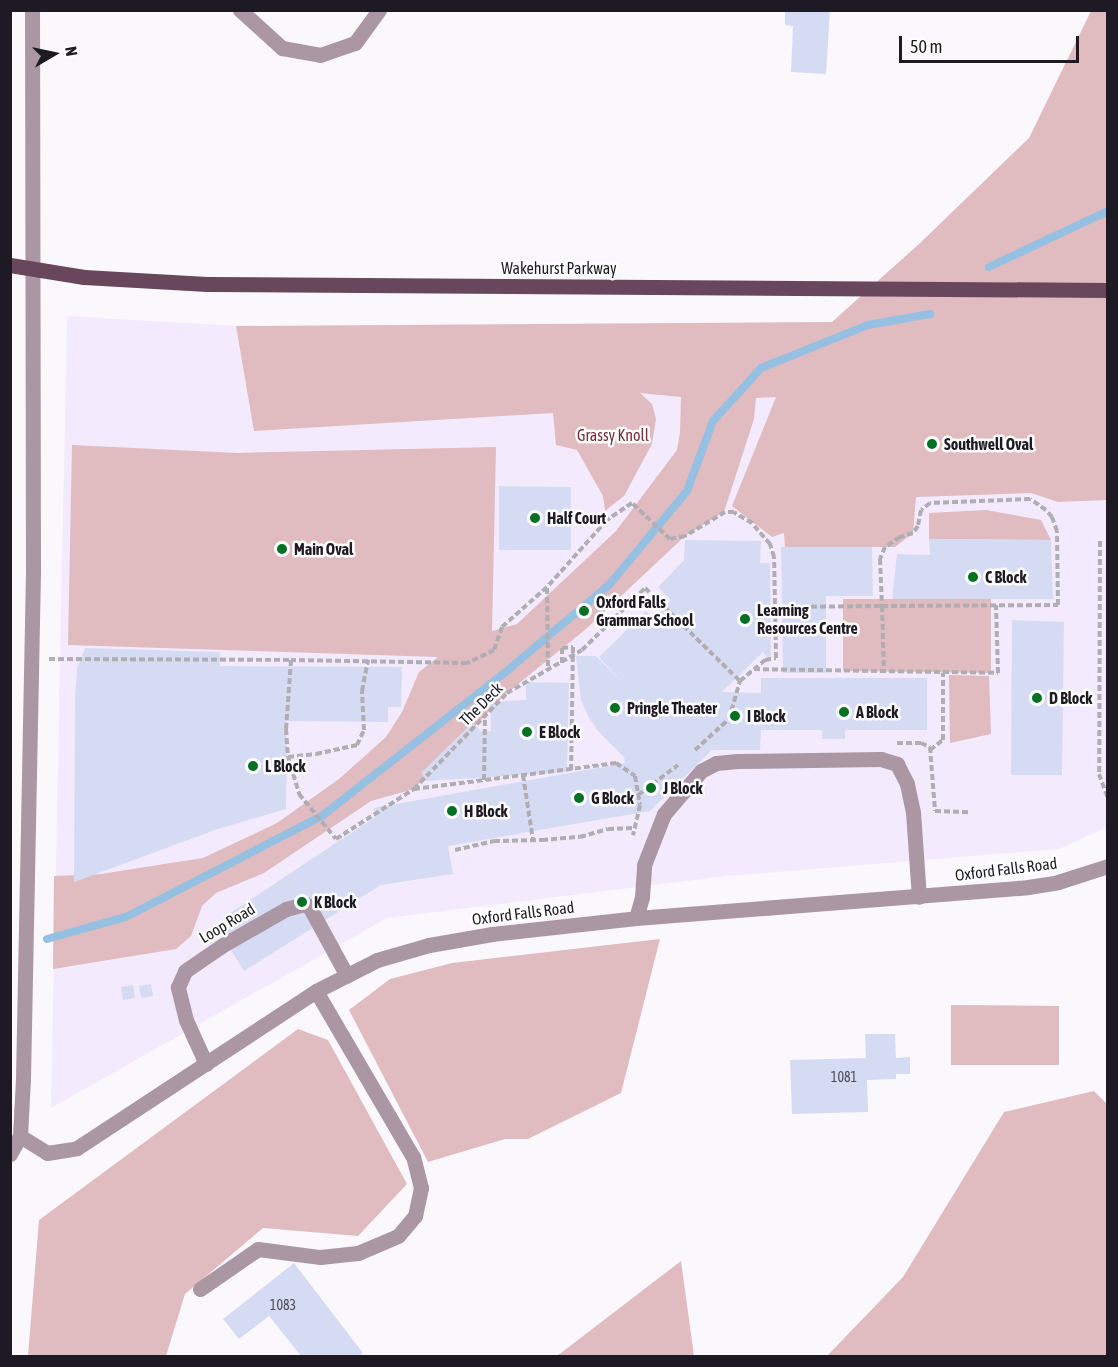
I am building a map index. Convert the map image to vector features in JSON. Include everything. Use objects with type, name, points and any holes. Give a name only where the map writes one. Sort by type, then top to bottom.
[{"type":"main road","name":"Wakehurst Parkway","points":[[10,265],[84,277],[207,284],[1107,290]]},
{"type":"street","points":[[10,1154],[20,1136],[32,657],[32,10]]},
{"type":"street","points":[[240,10],[282,48],[320,55],[355,43],[379,10]]},
{"type":"street","points":[[636,918],[642,897],[644,865],[664,814],[701,771],[716,763],[738,761],[881,759],[897,764],[907,784],[913,812],[919,897]]},
{"type":"street","name":"Oxford Falls Road","points":[[20,1136],[47,1153],[77,1148],[316,991],[376,960],[429,945],[492,934],[636,918],[919,897],[1058,882],[1107,866]]},
{"type":"street","name":"Loop Road","points":[[206,1064],[186,1020],[178,987],[185,971],[223,945],[286,909],[304,904],[310,908],[347,976]]},
{"type":"street","points":[[200,1289],[258,1249],[320,1257],[358,1253],[398,1236],[415,1216],[421,1188],[413,1157],[316,991]]},
{"type":"path","points":[[776,607],[882,606],[996,605],[1058,605],[1056,531],[1052,517],[1030,499],[930,503],[921,510],[918,526],[913,533],[900,537],[885,547],[880,559],[882,606],[884,672]]},
{"type":"path","points":[[32,657],[64,661],[368,660],[467,663],[494,651],[502,627],[547,587],[607,520],[632,503],[670,539],[685,536],[724,512],[734,512],[752,523],[770,544],[774,557],[776,657],[765,660],[740,681],[729,719],[688,756]]},
{"type":"path","points":[[1100,541],[1099,774],[1107,800]]},
{"type":"path","points":[[547,587],[548,671]]},
{"type":"path","name":"The Deck","points":[[288,758],[299,794],[336,839],[414,789],[516,687],[582,650],[645,588],[740,681]]},
{"type":"path","points":[[754,669],[998,674],[996,605]]},
{"type":"path","points":[[562,663],[562,648],[573,648],[571,770]]},
{"type":"path","points":[[291,660],[286,729],[288,758],[357,745],[364,730],[362,691],[368,660]]},
{"type":"path","points":[[930,750],[943,740],[943,673]]},
{"type":"path","points":[[484,780],[485,716]]},
{"type":"path","points":[[414,789],[616,763],[635,776],[640,805],[632,840]]},
{"type":"path","points":[[638,795],[680,764]]},
{"type":"path","points":[[523,776],[533,840]]},
{"type":"path","points":[[935,811],[971,812]]},
{"type":"path","points":[[455,850],[495,841],[580,837],[608,829],[634,828]]},
{"type":"shaded area","name":"Oxford Falls Grammar School","points":[[67,316],[236,326],[832,322],[1107,393],[1107,827],[1059,849],[727,876],[387,918],[51,1108]]},
{"type":"green space","name":"Grassy Knoll","points":[[1091,11],[1107,11],[1107,500],[1058,502],[1031,493],[916,497],[913,533],[895,547],[785,547],[784,533],[772,537],[732,506],[776,397],[756,398],[754,419],[724,512],[685,536],[586,629],[507,693],[414,789],[371,801],[264,873],[216,893],[202,906],[191,936],[176,949],[53,969],[54,876],[101,874],[203,858],[277,823],[339,779],[386,737],[402,712],[419,672],[438,657],[68,645],[72,445],[237,453],[496,447],[492,631],[517,624],[616,531],[677,450],[681,397],[640,393],[652,404],[656,419],[652,444],[624,496],[605,511],[603,496],[577,450],[556,445],[553,413],[254,431],[236,326],[832,322],[919,244],[1029,138]]},
{"type":"green space","points":[[986,510],[1041,520],[1051,540],[929,539],[929,513]]},
{"type":"green space","points":[[843,599],[991,599],[991,673],[843,671]]},
{"type":"green space","points":[[949,675],[989,676],[991,734],[950,743]]},
{"type":"green space","points":[[660,939],[621,1093],[528,1139],[505,1139],[428,1162],[349,1010],[390,979],[452,963]]},
{"type":"green space","points":[[951,1005],[1059,1006],[1059,1065],[951,1065]]},
{"type":"green space","points":[[298,1029],[328,1040],[407,1184],[358,1236],[263,1228],[185,1294],[166,1356],[28,1356],[39,1220]]},
{"type":"green space","points":[[1094,1091],[1107,1104],[1107,1356],[827,1356],[903,1277],[1004,1112]]},
{"type":"green space","points":[[681,1261],[694,1356],[557,1356]]},
{"type":"building","points":[[785,10],[830,10],[826,74],[791,72],[793,26],[785,25]]},
{"type":"building","name":"Half Court","points":[[499,486],[571,487],[571,550],[499,550]]},
{"type":"building","name":"C Block","points":[[929,539],[1051,540],[1053,599],[892,599],[897,554],[930,555]]},
{"type":"building","points":[[685,540],[761,541],[760,563],[770,563],[771,656],[767,657],[763,652],[722,692],[761,693],[761,678],[927,678],[927,730],[845,730],[845,739],[822,739],[822,730],[761,730],[760,750],[712,750],[650,811],[448,846],[453,874],[381,885],[244,971],[221,934],[229,930],[223,918],[375,817],[374,808],[625,763],[624,757],[598,731],[588,716],[581,700],[576,656],[596,656],[622,682],[599,657],[646,611],[653,618],[671,601],[658,587],[684,560]]},
{"type":"building","points":[[781,547],[872,547],[873,596],[826,596],[826,673],[783,673]]},
{"type":"building","name":"D Block","points":[[1012,620],[1064,622],[1062,775],[1011,775]]},
{"type":"building","points":[[85,648],[220,652],[220,666],[402,667],[401,707],[388,707],[388,722],[287,721],[286,809],[218,829],[74,882],[75,699],[77,669]]},
{"type":"building","name":"E Block","points":[[526,682],[569,683],[567,772],[427,781],[421,773],[472,723],[482,732],[491,731],[490,702],[526,700]]},
{"type":"building","points":[[151,984],[153,996],[141,998],[139,986]]},
{"type":"building","points":[[133,985],[135,998],[123,1000],[121,987]]},
{"type":"building","points":[[865,1034],[895,1034],[896,1058],[910,1057],[910,1074],[896,1074],[896,1079],[867,1080],[868,1112],[792,1114],[790,1060],[866,1058]]},
{"type":"building","points":[[294,1263],[363,1353],[359,1356],[301,1356],[269,1316],[239,1339],[223,1319]]},
{"type":"waterway","points":[[989,267],[1108,211]]},
{"type":"waterway","points":[[47,939],[126,917],[322,816],[508,670],[609,585],[687,491],[713,421],[761,368],[868,325],[930,314]]},
{"type":"place","name":"Southwell Oval","points":[[932,444]]},
{"type":"place","name":"Half Court","points":[[535,518]]},
{"type":"place","name":"Main Oval","points":[[282,549]]},
{"type":"place","name":"C Block","points":[[973,577]]},
{"type":"place","name":"Oxford Falls Grammar School","points":[[584,611]]},
{"type":"place","name":"Learning Resources Centre","points":[[745,619]]},
{"type":"place","name":"D Block","points":[[1037,698]]},
{"type":"place","name":"Pringle Theater","points":[[615,708]]},
{"type":"place","name":"A Block","points":[[844,712]]},
{"type":"place","name":"I Block","points":[[735,716]]},
{"type":"place","name":"E Block","points":[[527,732]]},
{"type":"place","name":"L Block","points":[[253,766]]},
{"type":"place","name":"J Block","points":[[651,788]]},
{"type":"place","name":"G Block","points":[[579,798]]},
{"type":"place","name":"H Block","points":[[452,811]]},
{"type":"place","name":"K Block","points":[[302,902]]}]
